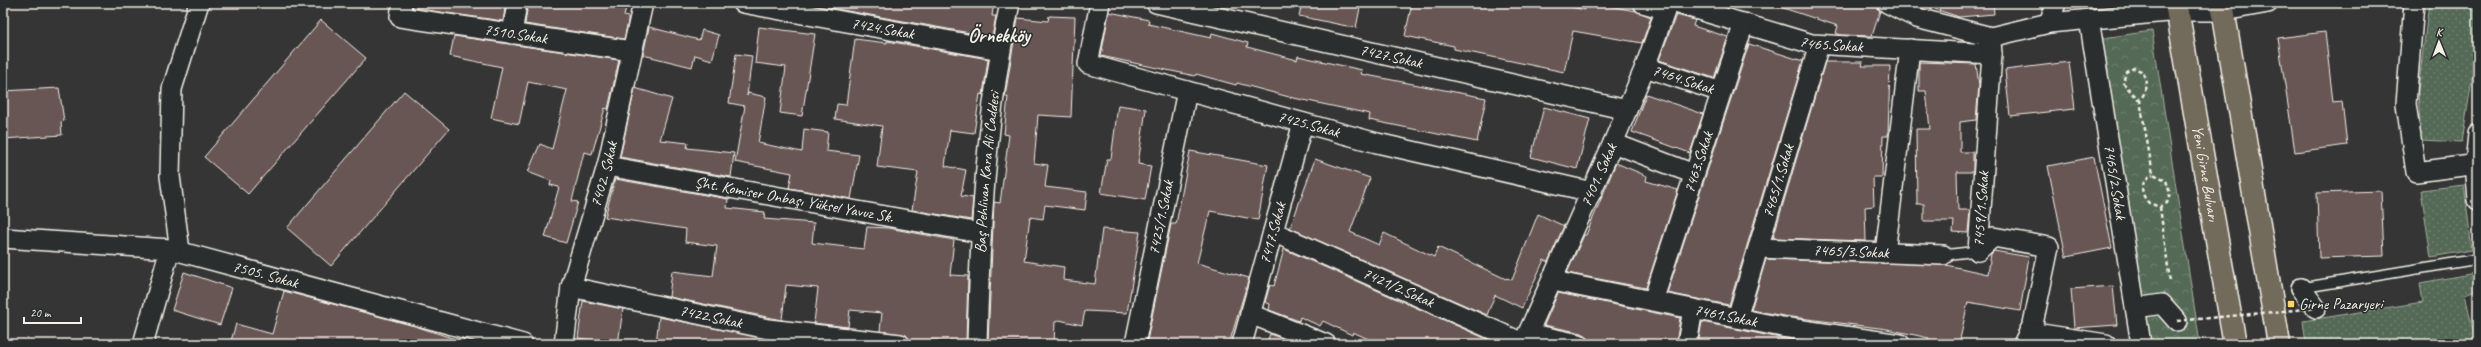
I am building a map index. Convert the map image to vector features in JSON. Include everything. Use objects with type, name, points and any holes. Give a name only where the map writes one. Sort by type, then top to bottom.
[{"type":"main road","name":"Yeni Girne Bulvarı","points":[[2177,7],[2193,114],[2235,344]]},
{"type":"main road","points":[[2223,7],[2227,40],[2279,344]]},
{"type":"street","points":[[143,344],[175,250],[170,176],[172,89],[198,3]]},
{"type":"street","points":[[512,34],[517,3]]},
{"type":"street","name":"7402. Sokak","points":[[564,344],[571,287],[607,166],[643,3]]},
{"type":"street","name":"7424.Sokak","points":[[743,3],[1000,50]]},
{"type":"street","name":"Baş Pehlivan Kara Ali Caddesi","points":[[977,344],[980,233],[1000,50],[1010,3]]},
{"type":"street","name":"7425.Sokak","points":[[1100,3],[1088,64],[1377,143],[1592,192]]},
{"type":"street","name":"7427.Sokak","points":[[1156,3],[1627,110]]},
{"type":"street","name":"7465.Sokak","points":[[1643,3],[1670,5],[1744,23],[1819,45],[1910,50],[1992,46]]},
{"type":"street","points":[[1887,3],[1917,18],[1992,46],[2050,22],[2089,19],[2177,7],[2223,7],[2268,3]]},
{"type":"street","points":[[2050,22],[2056,3]]},
{"type":"street","points":[[2414,3],[2406,104],[2416,172],[2476,164]]},
{"type":"street","name":"7401. Sokak","points":[[1525,340],[1592,192],[1670,5]]},
{"type":"street","name":"7510.Sokak","points":[[401,10],[512,34],[632,51]]},
{"type":"street","name":"7465/2.Sokak","points":[[2089,19],[2141,344]]},
{"type":"street","name":"7463.Sokak","points":[[1653,301],[1744,23]]},
{"type":"street","name":"7465/1.Sokak","points":[[1737,318],[1819,45]]},
{"type":"street","name":"7459/1.Sokak","points":[[1978,251],[1992,46]]},
{"type":"street","points":[[1885,253],[1910,50]]},
{"type":"street","name":"7464.Sokak","points":[[1645,68],[1721,92]]},
{"type":"street","name":"7425/1.Sokak","points":[[1135,344],[1187,91]]},
{"type":"street","name":"7417.Sokak","points":[[1242,344],[1303,123]]},
{"type":"street","points":[[2478,134],[2476,164],[2478,200]]},
{"type":"street","points":[[1613,143],[1694,174]]},
{"type":"street","name":"Şht. Komiser Onbaşı Yüksel Yavuz Sk.","points":[[607,166],[980,233]]},
{"type":"street","name":"7421/2.Sokak","points":[[1273,232],[1525,340],[1579,344]]},
{"type":"street","name":"7459/1.Sokak","points":[[1978,251],[1993,237],[2049,247],[2033,324],[2026,338]]},
{"type":"street","name":"7505. Sokak","points":[[3,238],[175,250],[467,337],[523,344]]},
{"type":"street","name":"7465/3.Sokak","points":[[1758,248],[1943,254]]},
{"type":"street","name":"7461.Sokak","points":[[1553,281],[1782,327],[1900,344]]},
{"type":"street","name":"7422.Sokak","points":[[571,287],[768,328],[900,344]]},
{"type":"street","points":[[2301,288],[2316,308]]},
{"type":"street","points":[[2136,308],[2162,304],[2177,321]]},
{"type":"street","points":[[1687,344],[1694,309]]},
{"type":"street","points":[[1250,314],[1326,344]]},
{"type":"street","points":[[2026,338],[2106,344]]},
{"type":"lane","points":[[1943,254],[1978,251]]},
{"type":"lane","points":[[2301,288],[2478,259]]},
{"type":"path","points":[[2140,100],[2145,92],[2146,78],[2141,71],[2134,68],[2126,72],[2123,83],[2140,100],[2153,174]]},
{"type":"path","points":[[2153,174],[2161,176],[2169,186],[2168,202],[2160,207],[2150,204],[2142,192],[2142,184],[2145,178],[2153,174]]},
{"type":"path","points":[[2160,207],[2170,282]]},
{"type":"path","points":[[2177,321],[2316,308]]},
{"type":"green space","points":[[2429,3],[2478,3],[2478,42],[2462,142],[2421,140],[2418,91]]},
{"type":"green space","points":[[2152,31],[2200,344],[2155,344],[2135,341],[2089,40]]},
{"type":"green space","points":[[2464,185],[2472,250],[2431,257],[2421,190]]},
{"type":"green space","points":[[2475,273],[2478,289],[2465,294],[2476,344],[2306,344],[2303,321],[2423,302],[2420,283]]},
{"type":"building","points":[[413,3],[506,3],[503,21],[412,8]]},
{"type":"building","points":[[528,3],[569,5],[627,3],[624,16],[628,17],[628,22],[624,39],[525,24]]},
{"type":"building","points":[[832,3],[994,3],[992,16],[996,16],[992,37],[831,8]]},
{"type":"building","points":[[1302,3],[1361,3],[1356,28],[1299,16]]},
{"type":"building","points":[[1412,3],[1553,3],[1585,10],[1586,3],[1592,3],[1636,11],[1651,17],[1642,43],[1573,31],[1564,72],[1454,49],[1454,46],[1405,36]]},
{"type":"building","points":[[1778,3],[1876,3],[1880,11],[1872,36],[1841,35],[1836,33],[1838,26],[1777,6]]},
{"type":"building","points":[[1993,3],[1994,14],[1959,17],[1920,4]]},
{"type":"building","points":[[1109,12],[1149,20],[1148,24],[1211,38],[1212,33],[1248,43],[1247,47],[1297,60],[1298,56],[1362,70],[1361,74],[1486,98],[1477,142],[1369,120],[1370,114],[1289,97],[1237,83],[1236,85],[1196,74],[1195,76],[1101,56]]},
{"type":"building","points":[[1676,15],[1695,20],[1693,26],[1728,37],[1714,78],[1659,60]]},
{"type":"building","points":[[1049,16],[1075,17],[1071,117],[1038,115],[1034,163],[1048,165],[1045,187],[1087,192],[1085,210],[1045,205],[1043,219],[1030,217],[1024,261],[1064,267],[1063,280],[1095,284],[1102,229],[1140,232],[1127,313],[1085,311],[1082,325],[1059,320],[1055,322],[1054,343],[988,342],[994,202],[1000,203],[1009,135],[1004,134],[1008,97],[1005,97],[1018,18],[1048,21]]},
{"type":"building","points":[[321,20],[366,58],[248,194],[204,157]]},
{"type":"building","points":[[649,27],[699,40],[702,30],[719,35],[712,60],[695,55],[692,67],[643,55]]},
{"type":"building","points":[[759,27],[815,34],[802,116],[780,113],[786,67],[755,63]]},
{"type":"building","points":[[2325,32],[2333,102],[2342,101],[2347,145],[2295,152],[2278,38]]},
{"type":"building","points":[[454,36],[619,60],[608,109],[605,108],[592,154],[584,152],[572,201],[578,202],[566,243],[545,237],[559,187],[550,185],[551,181],[528,172],[540,144],[552,149],[567,90],[528,82],[519,124],[491,118],[502,67],[450,56]]},
{"type":"building","points":[[855,39],[887,43],[887,41],[988,59],[983,95],[980,94],[974,133],[950,130],[945,166],[966,170],[961,196],[973,198],[971,220],[912,210],[918,172],[877,167],[882,126],[835,119],[837,104],[846,105]]},
{"type":"building","points":[[1749,44],[1803,61],[1729,305],[1667,293]]},
{"type":"building","points":[[736,54],[752,56],[747,96],[748,93],[766,97],[758,143],[802,152],[804,129],[828,132],[826,151],[859,155],[851,199],[789,188],[792,173],[735,162],[745,106],[729,103]]},
{"type":"building","points":[[1825,62],[1863,62],[1862,66],[1890,66],[1888,136],[1883,136],[1882,177],[1873,177],[1874,206],[1865,207],[1866,241],[1773,238]]},
{"type":"building","points":[[1919,62],[1976,64],[1979,85],[1976,120],[1960,122],[1960,152],[1973,152],[1973,172],[1957,172],[1958,210],[1970,210],[1968,233],[1953,232],[1954,221],[1924,221],[1924,204],[1917,204],[1916,129],[1930,129],[1926,91],[1919,91]]},
{"type":"building","points":[[2069,62],[2075,109],[2010,116],[2005,70]]},
{"type":"building","points":[[59,88],[64,121],[61,122],[62,135],[3,139],[3,91]]},
{"type":"building","points":[[635,88],[672,99],[660,140],[688,143],[687,148],[734,153],[731,177],[620,157]]},
{"type":"building","points":[[404,91],[449,129],[331,266],[287,228]]},
{"type":"building","points":[[1646,94],[1703,114],[1690,153],[1632,132]]},
{"type":"building","points":[[1118,105],[1146,109],[1138,164],[1151,166],[1145,200],[1101,193],[1107,159],[1111,159]]},
{"type":"building","points":[[1544,107],[1590,119],[1577,169],[1531,157]]},
{"type":"building","points":[[1190,151],[1268,165],[1258,220],[1210,211],[1197,263],[1249,278],[1229,344],[1159,344],[1147,341],[1171,224],[1176,224]]},
{"type":"building","points":[[2094,157],[2112,248],[2066,257],[2048,166]]},
{"type":"building","points":[[1315,159],[1370,178],[1350,232],[1379,245],[1384,233],[1434,257],[1438,247],[1506,279],[1512,280],[1538,214],[1564,226],[1548,262],[1544,260],[1522,308],[1495,295],[1487,315],[1290,228]]},
{"type":"building","points":[[1616,163],[1647,176],[1646,181],[1678,190],[1646,288],[1567,273],[1584,235],[1586,235]]},
{"type":"building","points":[[615,179],[728,199],[727,208],[765,212],[764,219],[814,223],[812,243],[864,249],[867,227],[888,228],[954,240],[950,275],[968,276],[966,342],[931,340],[931,344],[911,344],[906,335],[880,331],[882,313],[850,310],[848,327],[814,323],[818,288],[786,285],[782,320],[669,297],[672,271],[713,276],[717,246],[685,242],[686,229],[605,217]]},
{"type":"building","points":[[2381,191],[2384,256],[2319,258],[2317,193]]},
{"type":"building","points":[[1284,249],[1498,344],[1379,344],[1353,332],[1352,335],[1323,321],[1320,326],[1300,317],[1299,321],[1269,310],[1270,304],[1265,302],[1270,285],[1274,286]]},
{"type":"building","points":[[1994,251],[2029,257],[2020,311],[1968,302],[1959,344],[1928,340],[1929,338],[1887,329],[1784,316],[1751,310],[1766,259],[1946,265],[1988,274],[1991,254]]},
{"type":"building","points":[[184,272],[232,288],[220,325],[172,310]]},
{"type":"building","points":[[2113,286],[2117,325],[2074,328],[2071,289]]},
{"type":"building","points":[[284,291],[415,326],[458,340],[457,344],[230,344],[236,324],[272,334]]},
{"type":"building","points":[[1558,293],[1680,318],[1676,344],[1590,344],[1587,336],[1582,333],[1544,325]]},
{"type":"building","points":[[583,301],[623,309],[618,344],[578,338]]},
{"type":"building","points":[[659,317],[780,341],[779,344],[656,344]]},
{"type":"building","points":[[1702,322],[1780,338],[1823,344],[1698,344]]},
{"type":"building","points":[[1270,334],[1293,343],[1266,344]]},
{"type":"place","name":"Girne Pazaryeri","points":[[2291,304]]},
{"type":"district","name":"Örnekköy","points":[[999,35]]}]
